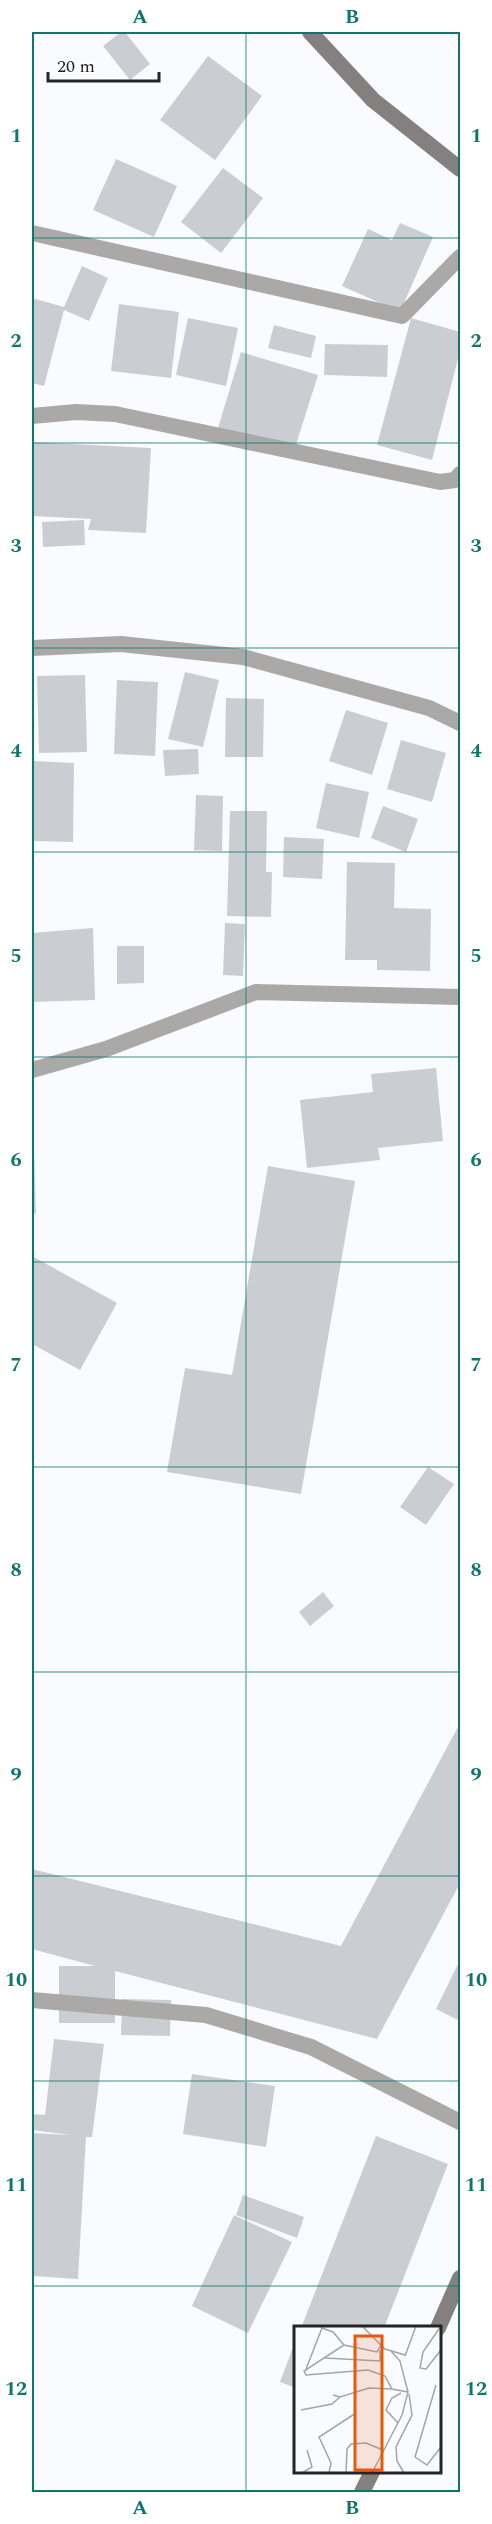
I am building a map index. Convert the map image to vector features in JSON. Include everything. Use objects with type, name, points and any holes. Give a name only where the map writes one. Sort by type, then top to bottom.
[{"type":"main road","points":[[310,32],[374,100],[455,166]]},
{"type":"main road","points":[[439,2326],[460,2278]]},
{"type":"main road","points":[[362,2493],[372,2473]]},
{"type":"street","points":[[32,233],[402,316],[460,257]]},
{"type":"street","points":[[32,416],[76,412],[115,414],[440,482],[455,480],[460,474]]},
{"type":"street","points":[[32,648],[122,644],[243,657],[429,708],[460,723]]},
{"type":"street","points":[[32,1070],[106,1049],[256,992],[460,997]]},
{"type":"street","points":[[32,2000],[206,2015],[311,2047],[460,2122]]},
{"type":"building","points":[[121,32],[125,32],[150,64],[130,80],[103,46]]},
{"type":"building","points":[[208,56],[262,96],[215,160],[160,120]]},
{"type":"building","points":[[116,159],[177,186],[154,237],[93,210]]},
{"type":"building","points":[[223,168],[263,198],[221,253],[181,222]]},
{"type":"building","points":[[400,223],[433,237],[400,312],[342,286],[368,229],[392,240]]},
{"type":"building","points":[[82,266],[108,278],[89,321],[64,310],[44,386],[32,383],[32,298],[64,307]]},
{"type":"building","points":[[119,304],[179,312],[171,378],[111,371]]},
{"type":"building","points":[[188,318],[238,328],[226,386],[176,375]]},
{"type":"building","points":[[411,318],[460,332],[460,351],[432,460],[377,445]]},
{"type":"building","points":[[274,325],[316,336],[311,358],[268,348]]},
{"type":"building","points":[[325,344],[388,345],[387,377],[324,375]]},
{"type":"building","points":[[241,352],[318,375],[294,451],[218,428]]},
{"type":"building","points":[[32,442],[151,448],[146,533],[88,530],[91,519],[32,516]]},
{"type":"building","points":[[84,520],[85,545],[43,547],[42,522]]},
{"type":"building","points":[[185,672],[219,680],[203,747],[168,739]]},
{"type":"building","points":[[85,675],[87,752],[39,753],[37,676]]},
{"type":"building","points":[[117,680],[158,682],[155,756],[114,754]]},
{"type":"building","points":[[226,698],[264,699],[263,757],[225,757]]},
{"type":"building","points":[[346,710],[388,723],[372,775],[329,761]]},
{"type":"building","points":[[401,740],[446,753],[432,802],[387,789]]},
{"type":"building","points":[[198,749],[199,774],[165,776],[163,750]]},
{"type":"building","points":[[34,761],[74,763],[73,842],[32,841]]},
{"type":"building","points":[[326,783],[369,792],[359,838],[316,828]]},
{"type":"building","points":[[196,795],[223,796],[222,851],[194,850]]},
{"type":"building","points":[[383,806],[418,819],[406,852],[371,838]]},
{"type":"building","points":[[230,811],[267,811],[266,872],[272,872],[271,917],[227,916]]},
{"type":"building","points":[[284,837],[324,839],[322,879],[283,877]]},
{"type":"building","points":[[347,862],[395,863],[394,908],[431,909],[430,971],[377,970],[377,960],[345,960]]},
{"type":"building","points":[[225,923],[245,924],[243,976],[223,975]]},
{"type":"building","points":[[93,928],[95,1000],[32,1002],[32,933]]},
{"type":"building","points":[[117,946],[144,946],[144,983],[117,984]]},
{"type":"building","points":[[436,1068],[443,1141],[378,1148],[380,1160],[307,1168],[300,1100],[373,1092],[371,1074]]},
{"type":"building","points":[[32,1116],[36,1213],[32,1215]]},
{"type":"building","points":[[268,1166],[355,1181],[301,1494],[167,1472],[185,1368],[232,1375]]},
{"type":"building","points":[[32,1256],[117,1303],[80,1370],[32,1344]]},
{"type":"building","points":[[428,1467],[454,1484],[426,1525],[400,1507]]},
{"type":"building","points":[[323,1592],[334,1606],[310,1626],[299,1612]]},
{"type":"building","points":[[460,1723],[460,1883],[377,2039],[115,1971],[115,2023],[59,2023],[59,1966],[95,1966],[32,1949],[32,1869],[341,1946]]},
{"type":"building","points":[[460,1960],[460,2021],[436,2009]]},
{"type":"building","points":[[122,1999],[171,2000],[170,2036],[121,2035]]},
{"type":"building","points":[[54,2039],[104,2044],[92,2137],[86,2137],[78,2279],[32,2276],[32,2133],[70,2135],[32,2130],[32,2114],[45,2115]]},
{"type":"building","points":[[192,2074],[275,2086],[266,2147],[183,2134]]},
{"type":"building","points":[[376,2136],[448,2164],[385,2326],[302,2326]]},
{"type":"building","points":[[243,2195],[304,2217],[297,2238],[236,2215]]},
{"type":"building","points":[[234,2215],[292,2242],[248,2333],[192,2306]]},
{"type":"building","points":[[294,2345],[294,2387],[280,2382]]}]
